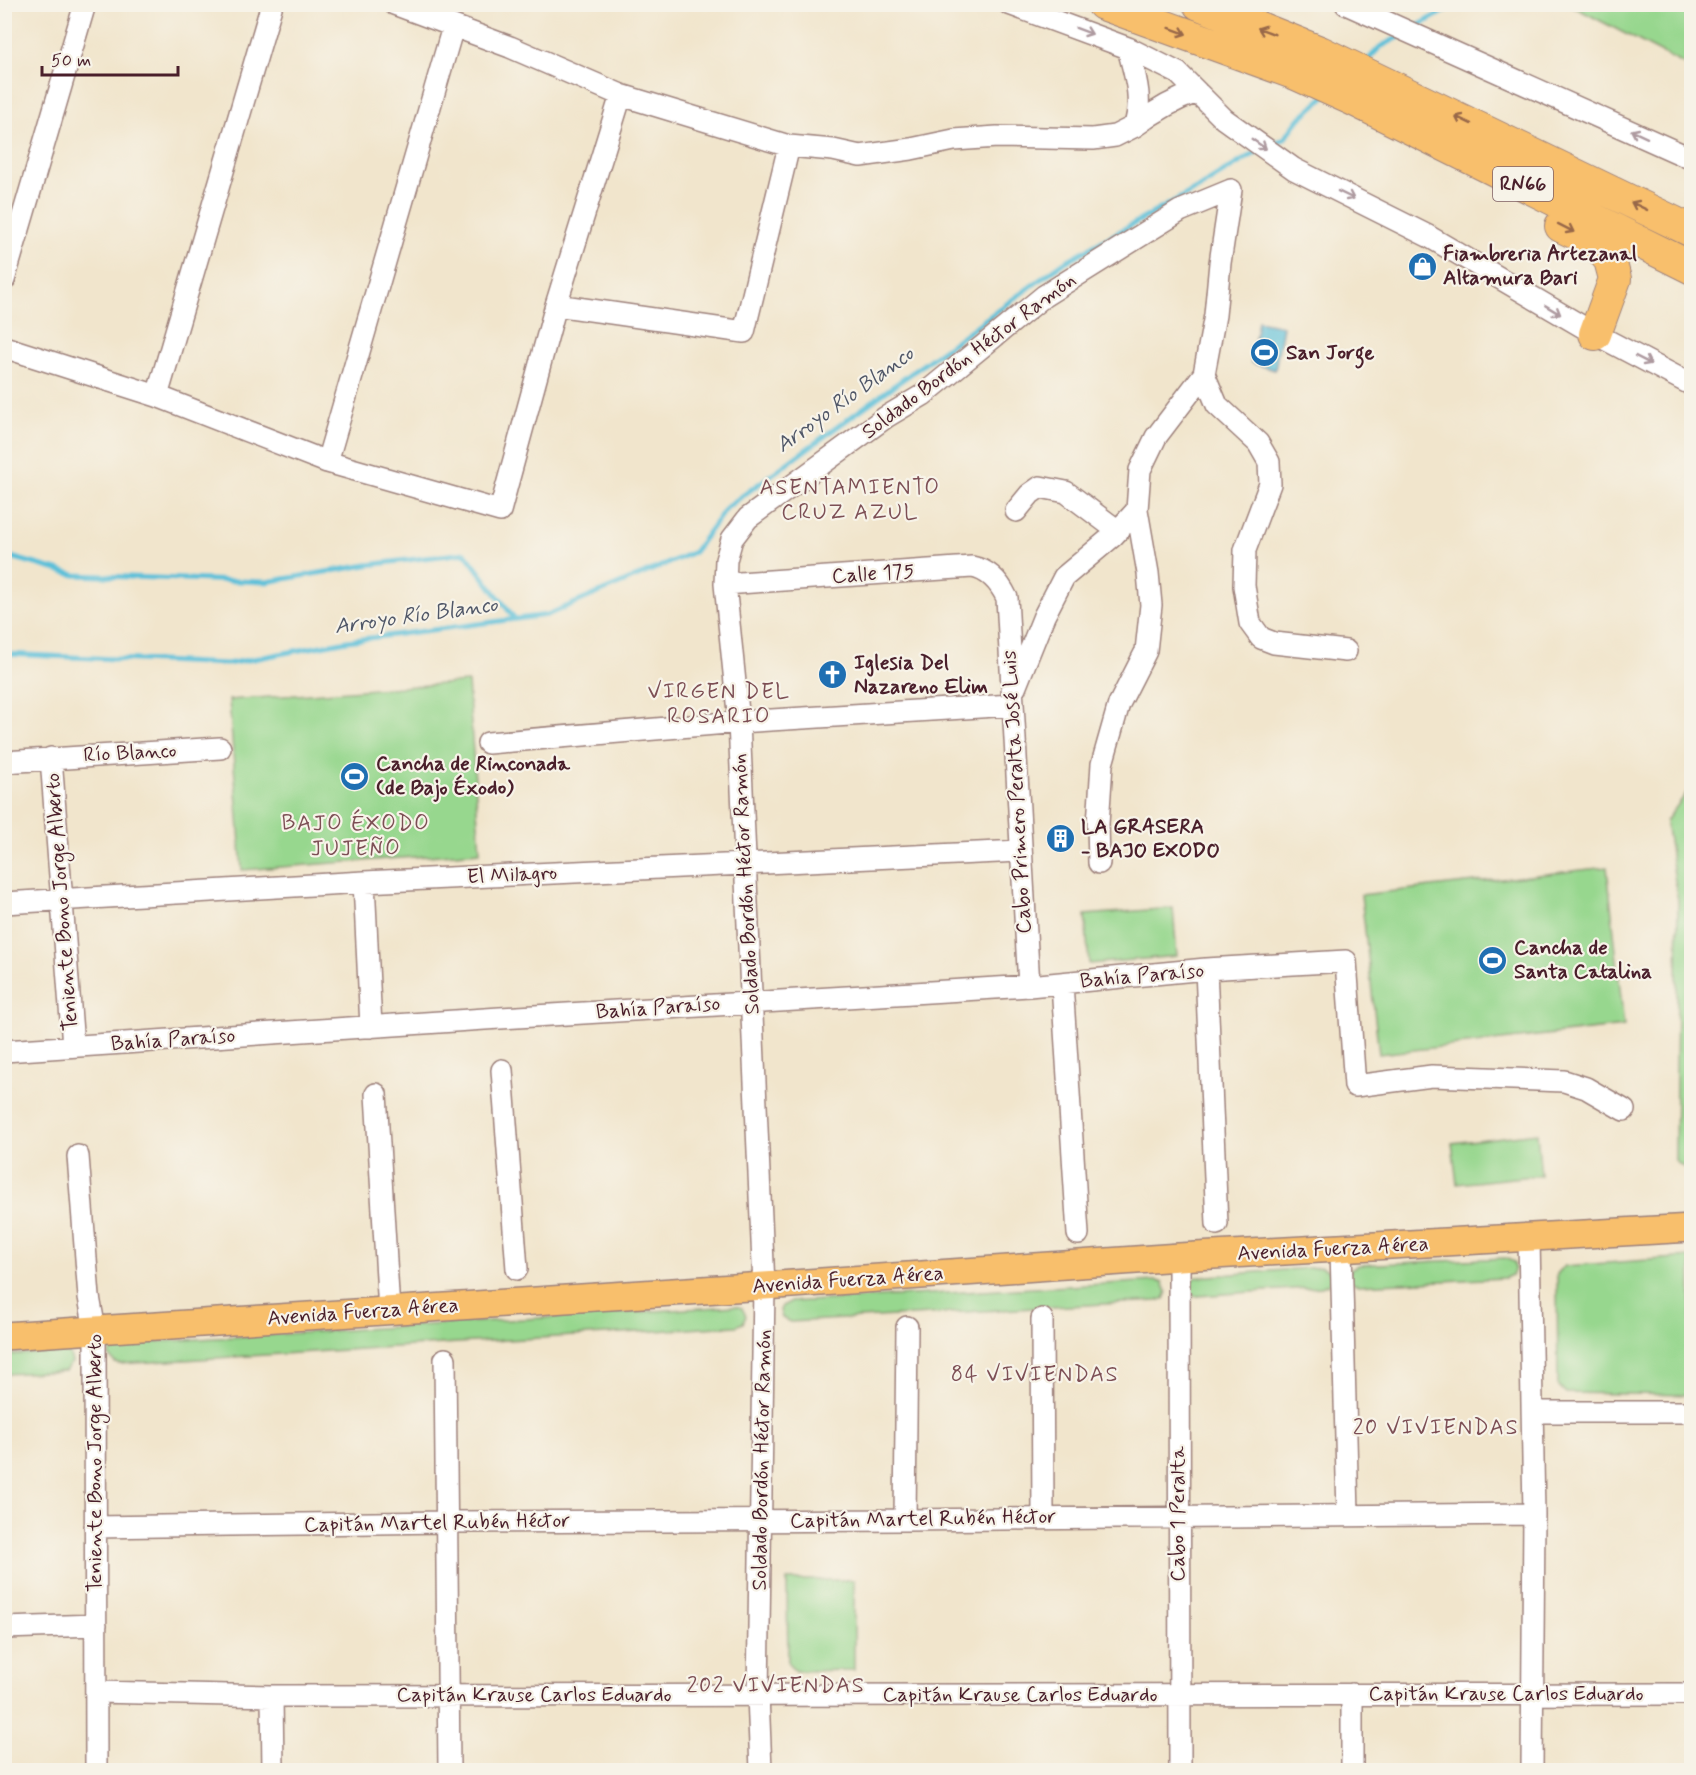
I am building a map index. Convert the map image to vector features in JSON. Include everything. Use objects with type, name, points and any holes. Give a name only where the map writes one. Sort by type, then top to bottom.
[{"type":"highway","name":"RN66","points":[[1103,4],[1301,78],[1356,96],[1692,231]]},
{"type":"highway","name":"RN66","points":[[1199,4],[1320,52],[1356,96],[1692,268]]},
{"type":"highway","points":[[1356,96],[1596,243],[1610,260],[1615,279],[1595,334]]},
{"type":"main road","name":"Avenida Fuerza Aérea","points":[[4,1336],[1179,1257],[1692,1228]]},
{"type":"street","points":[[4,280],[86,4]]},
{"type":"street","points":[[158,396],[272,4]]},
{"type":"street","points":[[394,4],[510,47],[621,95],[789,146],[833,150],[860,156],[911,150],[954,140],[1093,139],[1115,136],[1135,126],[1166,105],[1197,92]]},
{"type":"street","points":[[1009,4],[1128,48],[1178,73],[1224,119],[1294,169],[1428,236],[1595,334],[1692,385]]},
{"type":"street","points":[[1346,4],[1692,159]]},
{"type":"street","points":[[327,462],[453,27]]},
{"type":"street","points":[[1128,48],[1135,76],[1139,110],[1135,126]]},
{"type":"street","points":[[4,347],[158,396],[327,462],[500,510],[556,305],[621,95]]},
{"type":"street","points":[[556,305],[744,332],[789,146]]},
{"type":"street","name":"Soldado Bordón Héctor Ramón","points":[[761,1770],[758,1695],[764,1286],[739,722],[725,584],[726,560],[732,538],[748,518],[886,417],[923,395],[1044,296],[1180,211],[1231,190],[1215,315],[1204,374]]},
{"type":"street","points":[[1099,863],[1098,824],[1102,764],[1119,704],[1146,651],[1150,616],[1148,573],[1137,510],[1140,470],[1156,437],[1204,374],[1217,405],[1258,443],[1269,462],[1270,484],[1258,521],[1245,550],[1244,586],[1250,622],[1262,638],[1274,643],[1346,651]]},
{"type":"street","points":[[1016,512],[1030,494],[1040,487],[1066,492],[1119,531]]},
{"type":"street","points":[[488,743],[1012,701],[1035,634],[1064,577],[1119,531],[1137,510]]},
{"type":"street","name":"Calle 175","points":[[725,584],[972,567],[982,568],[1002,586],[1007,598]]},
{"type":"street","name":"Cabo Primero Peralta José Luis","points":[[1007,598],[1029,986]]},
{"type":"street","name":"Río Blanco","points":[[4,762],[219,748]]},
{"type":"street","name":"Teniente Bono Jorge Alberto","points":[[51,758],[73,1046]]},
{"type":"street","name":"El Milagro","points":[[4,903],[364,882],[1020,851]]},
{"type":"street","points":[[364,882],[371,1027]]},
{"type":"street","name":"Bahía Paraíso","points":[[4,1051],[1029,986],[1206,969],[1346,961],[1355,1086],[1432,1076],[1564,1081],[1586,1088],[1624,1110]]},
{"type":"street","points":[[1206,969],[1217,1224]]},
{"type":"street","points":[[1062,983],[1078,1234]]},
{"type":"street","points":[[502,1070],[517,1269]]},
{"type":"street","points":[[376,1094],[389,1311]]},
{"type":"street","name":"Teniente Bono Jorge Alberto","points":[[78,1156],[89,1297],[95,1330],[96,1770]]},
{"type":"street","points":[[1529,1238],[1534,1514],[1532,1770]]},
{"type":"street","points":[[1341,1249],[1348,1514]]},
{"type":"street","name":"Cabo 1 Peralta","points":[[1179,1257],[1180,1770]]},
{"type":"street","points":[[1042,1319],[1042,1518]]},
{"type":"street","points":[[905,1520],[907,1327]]},
{"type":"street","points":[[445,1359],[449,1770]]},
{"type":"street","points":[[1533,1412],[1692,1412]]},
{"type":"street","name":"Capitán Martel Rubén Héctor","points":[[95,1527],[447,1522],[1534,1514]]},
{"type":"street","points":[[4,1628],[96,1625]]},
{"type":"street","name":"Capitán Krause Carlos Eduardo","points":[[96,1692],[272,1696],[1692,1694]]},
{"type":"street","points":[[1352,1695],[1352,1770]]},
{"type":"street","points":[[272,1696],[273,1770]]},
{"type":"green space","points":[[1570,5],[1691,5],[1691,68]]},
{"type":"green space","name":"Cancha de Rinconada (de Bajo Éxodo)","points":[[468,682],[480,852],[242,870],[229,700]]},
{"type":"green space","points":[[1691,787],[1691,1173],[1675,1161],[1678,901],[1666,821]]},
{"type":"green space","name":"Cancha de Santa Catalina","points":[[1607,867],[1624,1026],[1379,1054],[1361,895]]},
{"type":"green space","points":[[1173,908],[1177,956],[1089,964],[1085,915]]},
{"type":"green space","points":[[1537,1133],[1541,1175],[1457,1184],[1452,1143]]},
{"type":"green space","points":[[1691,1257],[1691,1395],[1566,1393],[1558,1385],[1557,1274],[1564,1266]]},
{"type":"green space","points":[[1505,1258],[1514,1262],[1515,1268],[1512,1275],[1505,1278],[1358,1285],[1350,1281],[1350,1269],[1358,1265]]},
{"type":"green space","points":[[1321,1267],[1330,1271],[1332,1277],[1329,1284],[1321,1287],[1198,1296],[1193,1296],[1188,1289],[1190,1281],[1197,1277]]},
{"type":"green space","points":[[1157,1281],[1163,1283],[1167,1292],[1164,1299],[1157,1301],[790,1322],[782,1318],[780,1310],[782,1306],[790,1302]]},
{"type":"green space","points":[[736,1306],[742,1308],[746,1316],[743,1323],[736,1326],[119,1364],[109,1356],[111,1348],[119,1344]]},
{"type":"green space","points":[[65,1351],[70,1355],[72,1362],[65,1371],[5,1374],[5,1355]]},
{"type":"green space","points":[[787,1580],[854,1580],[854,1670],[795,1671],[788,1664]]},
{"type":"water","name":"San Jorge","points":[[1258,321],[1283,326],[1275,370],[1251,363]]},
{"type":"waterway","points":[[1414,28],[1457,4]]},
{"type":"waterway","points":[[1366,62],[1380,47],[1401,36]]},
{"type":"waterway","name":"Arroyo Río Blanco","points":[[1269,146],[1284,139],[1300,118],[1324,97]]},
{"type":"waterway","name":"Arroyo Río Blanco","points":[[4,654],[227,664],[347,641],[547,615],[694,552],[727,507],[1063,263],[1198,188],[1258,151]]},
{"type":"waterway","points":[[4,555],[75,575],[266,582],[367,565],[465,553],[515,619]]},
{"type":"place","name":"Fiambreria Artezanal Altamura Bari","points":[[1422,266]]},
{"type":"place","name":"San Jorge","points":[[1265,353]]},
{"type":"place","name":"Iglesia Del Nazareno Elim","points":[[833,675]]},
{"type":"place","name":"Cancha de Rinconada (de Bajo Éxodo)","points":[[355,776]]},
{"type":"place","name":"LA GRASERA - BAJO EXODO","points":[[1060,839]]},
{"type":"place","name":"Cancha de Santa Catalina","points":[[1493,960]]},
{"type":"district","name":"ASENTAMIENTO CRUZ AZUL","points":[[850,500]]},
{"type":"district","name":"VIRGEN DEL ROSARIO","points":[[719,704]]},
{"type":"district","name":"BAJO ÉXODO JUJEÑO","points":[[356,836]]},
{"type":"district","name":"84 VIVIENDAS","points":[[1035,1375]]},
{"type":"district","name":"20 VIVIENDAS","points":[[1436,1428]]},
{"type":"district","name":"202 VIVIENDAS","points":[[776,1686]]}]
